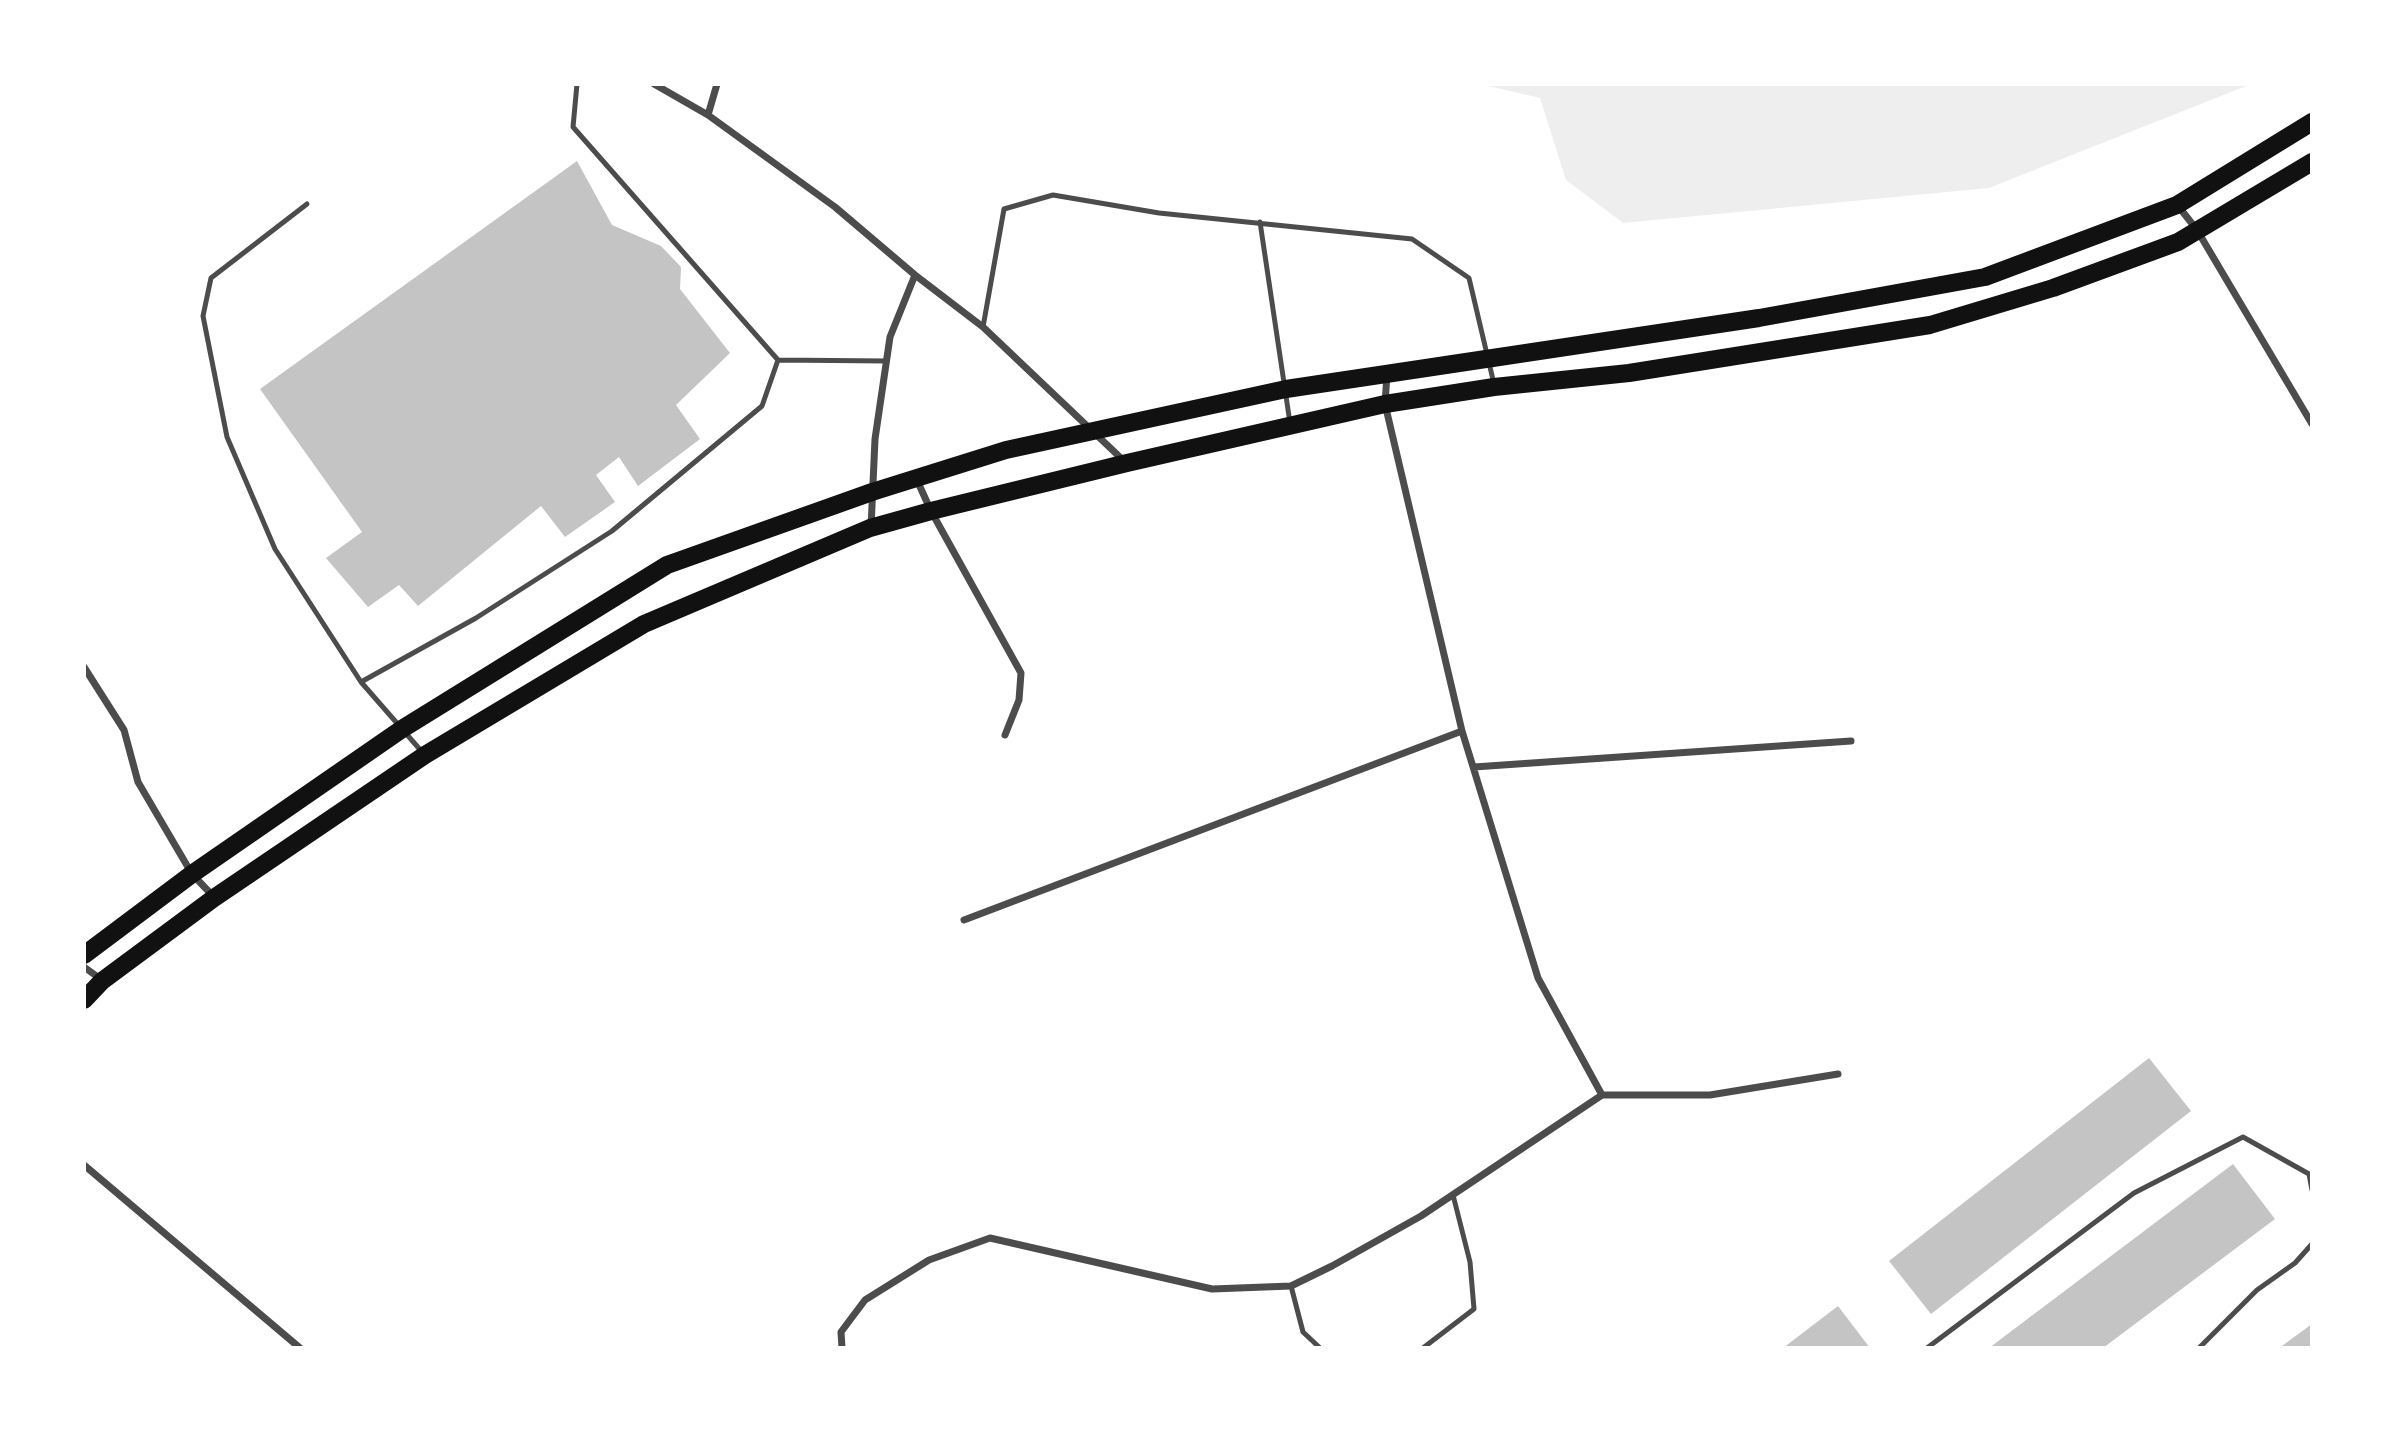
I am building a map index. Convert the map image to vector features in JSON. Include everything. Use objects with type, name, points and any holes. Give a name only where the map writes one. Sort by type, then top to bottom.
[{"type":"main road","points":[[84,955],[192,874],[402,729],[667,565],[916,478],[1006,450],[1091,431],[1286,389],[1759,318],[1986,277],[2177,205],[2312,122]]},
{"type":"main road","points":[[84,1000],[102,981],[214,898],[425,755],[644,624],[870,528],[1127,463],[1385,404],[1494,387],[1629,373],[1930,325],[2053,288],[2178,242],[2312,162]]},
{"type":"street","points":[[654,84],[708,115],[835,207],[915,275],[983,327],[1127,463]]},
{"type":"street","points":[[708,115],[717,84]]},
{"type":"street","points":[[2177,205],[2197,230],[2312,424]]},
{"type":"street","points":[[870,528],[875,439],[890,337],[915,275]]},
{"type":"street","points":[[1387,374],[1385,404],[1462,732],[1538,978],[1602,1095]]},
{"type":"street","points":[[916,478],[931,511],[1021,673],[1019,700],[1005,735]]},
{"type":"street","points":[[84,667],[124,730],[138,782],[192,874],[214,898]]},
{"type":"street","points":[[964,920],[1462,732]]},
{"type":"street","points":[[1474,767],[1851,741]]},
{"type":"street","points":[[84,967],[102,981]]},
{"type":"street","points":[[842,1348],[841,1332],[865,1300],[929,1260],[990,1238],[1212,1289],[1291,1286],[1421,1216],[1602,1095],[1710,1095],[1838,1074]]},
{"type":"street","points":[[84,1165],[300,1348]]},
{"type":"lane","points":[[577,84],[573,127],[779,360],[886,361]]},
{"type":"lane","points":[[983,327],[1004,209],[1053,195],[1159,213],[1412,239],[1469,278],[1494,387]]},
{"type":"lane","points":[[307,204],[211,278],[203,316],[227,437],[275,549],[361,682],[425,755]]},
{"type":"lane","points":[[1260,222],[1290,425]]},
{"type":"lane","points":[[361,682],[476,618],[612,531],[762,406],[779,360]]},
{"type":"lane","points":[[1927,1348],[2134,1193],[2243,1137],[2309,1174],[2312,1190]]},
{"type":"lane","points":[[1423,1348],[1474,1309],[1470,1262],[1453,1195]]},
{"type":"lane","points":[[2199,1348],[2257,1290],[2295,1263],[2312,1244]]},
{"type":"lane","points":[[1291,1286],[1303,1332],[1320,1348]]},
{"type":"shaded area","points":[[1480,84],[2251,84],[1989,188],[1623,223],[1566,180],[1540,98]]},
{"type":"building","points":[[577,161],[612,225],[661,246],[681,267],[680,289],[730,353],[676,405],[700,439],[638,486],[619,457],[596,475],[615,502],[565,537],[541,506],[418,606],[399,585],[368,607],[326,558],[362,532],[260,389]]},
{"type":"building","points":[[2149,1058],[2191,1111],[1931,1314],[1889,1261]]},
{"type":"building","points":[[2233,1164],[2275,1219],[2103,1348],[1989,1348]]},
{"type":"building","points":[[1838,1306],[1870,1348],[1783,1348]]},
{"type":"building","points":[[2312,1324],[2312,1348],[2279,1348]]}]
